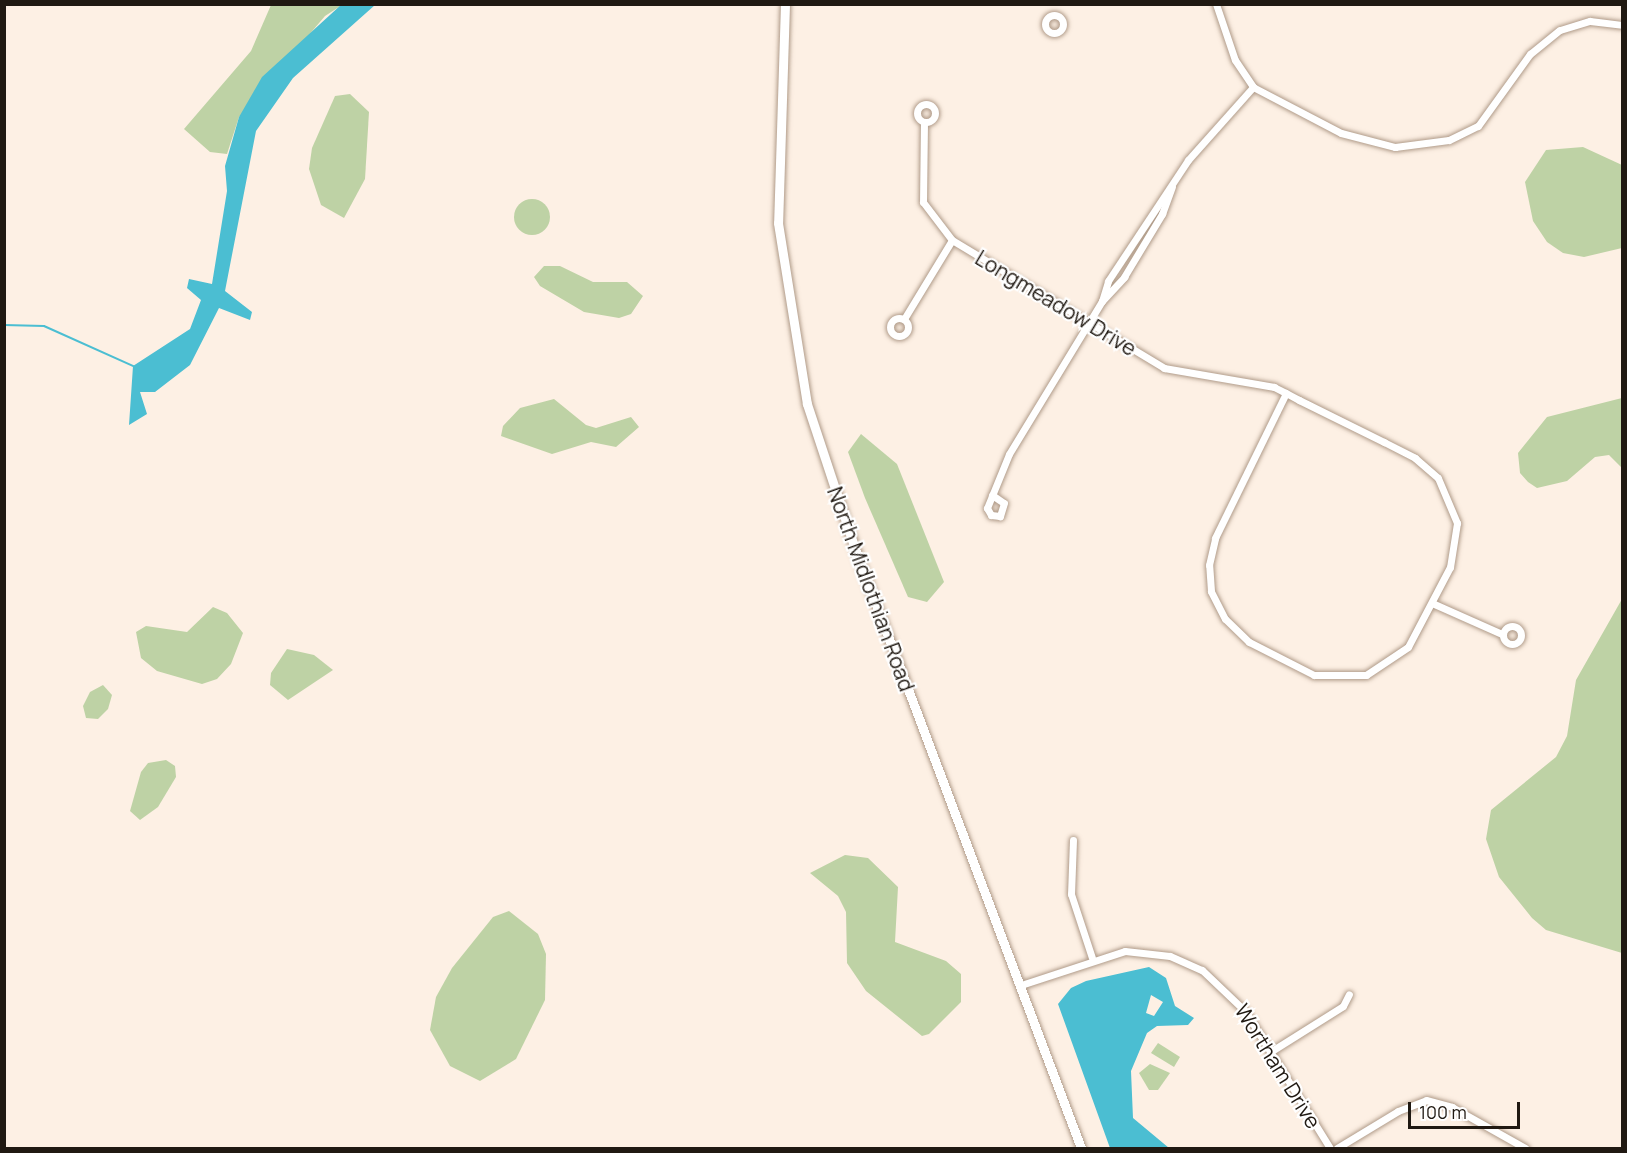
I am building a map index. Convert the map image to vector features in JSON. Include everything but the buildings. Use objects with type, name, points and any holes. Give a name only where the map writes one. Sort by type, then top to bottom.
[{"type":"main road","name":"North Midlothian Road","points":[[785,4],[778,223],[805,394],[854,546],[1021,984],[1081,1149]]},
{"type":"street","points":[[1054,15],[1055,4]]},
{"type":"street","points":[[1216,4],[1235,60],[1253,87],[1359,140],[1426,145],[1478,126],[1530,54],[1560,30],[1590,21],[1623,26]]},
{"type":"street","points":[[1101,301],[1108,281],[1188,160],[1253,87]]},
{"type":"street","name":"Longmeadow Drive","points":[[924,122],[922,202],[952,240],[1088,323],[1174,372],[1247,379],[1286,393],[1415,458],[1438,478],[1453,503],[1456,540],[1432,603],[1401,654],[1375,671],[1346,678],[1299,668],[1249,642],[1225,619],[1209,583],[1212,549],[1286,393]]},
{"type":"street","points":[[992,495],[1009,454],[1101,301],[1130,268],[1162,214],[1172,187]]},
{"type":"street","points":[[904,319],[952,240]]},
{"type":"street","points":[[1432,603],[1502,634]]},
{"type":"street","points":[[1073,840],[1071,894],[1092,958]]},
{"type":"street","name":"Wortham Drive","points":[[1021,984],[1092,958],[1144,951],[1202,969],[1237,1000],[1330,1149]]},
{"type":"street","points":[[1270,1052],[1343,1006],[1349,994]]},
{"type":"street","points":[[1337,1149],[1398,1110],[1426,1100],[1452,1107],[1525,1149]]},
{"type":"green space","points":[[271,5],[342,5],[325,16],[239,117],[227,154],[210,152],[184,129],[251,51]]},
{"type":"green space","points":[[350,94],[369,112],[365,179],[344,218],[321,205],[309,169],[312,148],[335,96]]},
{"type":"green space","points":[[1583,147],[1622,165],[1622,248],[1584,257],[1563,253],[1547,242],[1533,221],[1525,182],[1546,150]]},
{"type":"green space","points":[[532,199],[545,204],[550,217],[545,230],[532,235],[519,230],[514,217],[519,204]]},
{"type":"green space","points":[[544,266],[560,266],[593,282],[627,282],[643,296],[631,314],[619,318],[584,312],[540,286],[534,277]]},
{"type":"green space","points":[[1622,398],[1622,468],[1609,455],[1595,457],[1567,481],[1537,488],[1520,473],[1518,453],[1547,417]]},
{"type":"green space","points":[[554,399],[586,425],[596,428],[631,417],[639,427],[616,447],[591,442],[552,454],[501,436],[503,426],[520,408]]},
{"type":"green space","points":[[861,434],[897,464],[944,582],[927,602],[908,597],[865,498],[848,452]]},
{"type":"green space","points":[[1622,599],[1622,953],[1546,930],[1532,918],[1499,877],[1486,839],[1491,810],[1556,757],[1567,736],[1576,680]]},
{"type":"green space","points":[[213,607],[227,613],[243,633],[231,664],[217,679],[202,684],[157,671],[141,658],[136,632],[146,626],[187,632]]},
{"type":"green space","points":[[287,649],[314,655],[333,670],[288,700],[270,685],[271,673]]},
{"type":"green space","points":[[103,685],[112,695],[108,709],[98,719],[86,718],[83,706],[90,692]]},
{"type":"green space","points":[[166,760],[175,766],[176,777],[158,807],[140,820],[130,811],[141,772],[148,763]]},
{"type":"green space","points":[[845,855],[868,858],[898,887],[895,942],[946,961],[961,974],[961,1002],[929,1034],[922,1036],[866,991],[847,963],[846,912],[838,896],[810,873]]},
{"type":"green space","points":[[509,911],[538,934],[546,954],[545,1000],[516,1059],[480,1081],[450,1066],[430,1030],[436,997],[452,968],[493,917]]},
{"type":"green space","points":[[1158,1043],[1180,1057],[1174,1067],[1151,1053]]},
{"type":"green space","points":[[1150,1064],[1170,1073],[1158,1090],[1149,1090],[1139,1073]]},
{"type":"water","points":[[342,4],[375,5],[293,78],[256,131],[225,291],[252,312],[250,320],[219,308],[190,365],[155,392],[140,392],[147,414],[129,425],[133,366],[190,329],[201,300],[187,288],[189,279],[212,284],[227,191],[225,166],[239,117],[262,77]]},
{"type":"water","points":[[1149,967],[1166,978],[1175,1006],[1194,1018],[1188,1025],[1157,1026],[1147,1033],[1131,1071],[1133,1118],[1169,1148],[1110,1148],[1058,1004],[1071,988],[1086,981]],"holes":[[[1151,995],[1163,1002],[1154,1016],[1146,1013]]]},
{"type":"waterway","points":[[4,325],[44,326],[133,366]]}]
